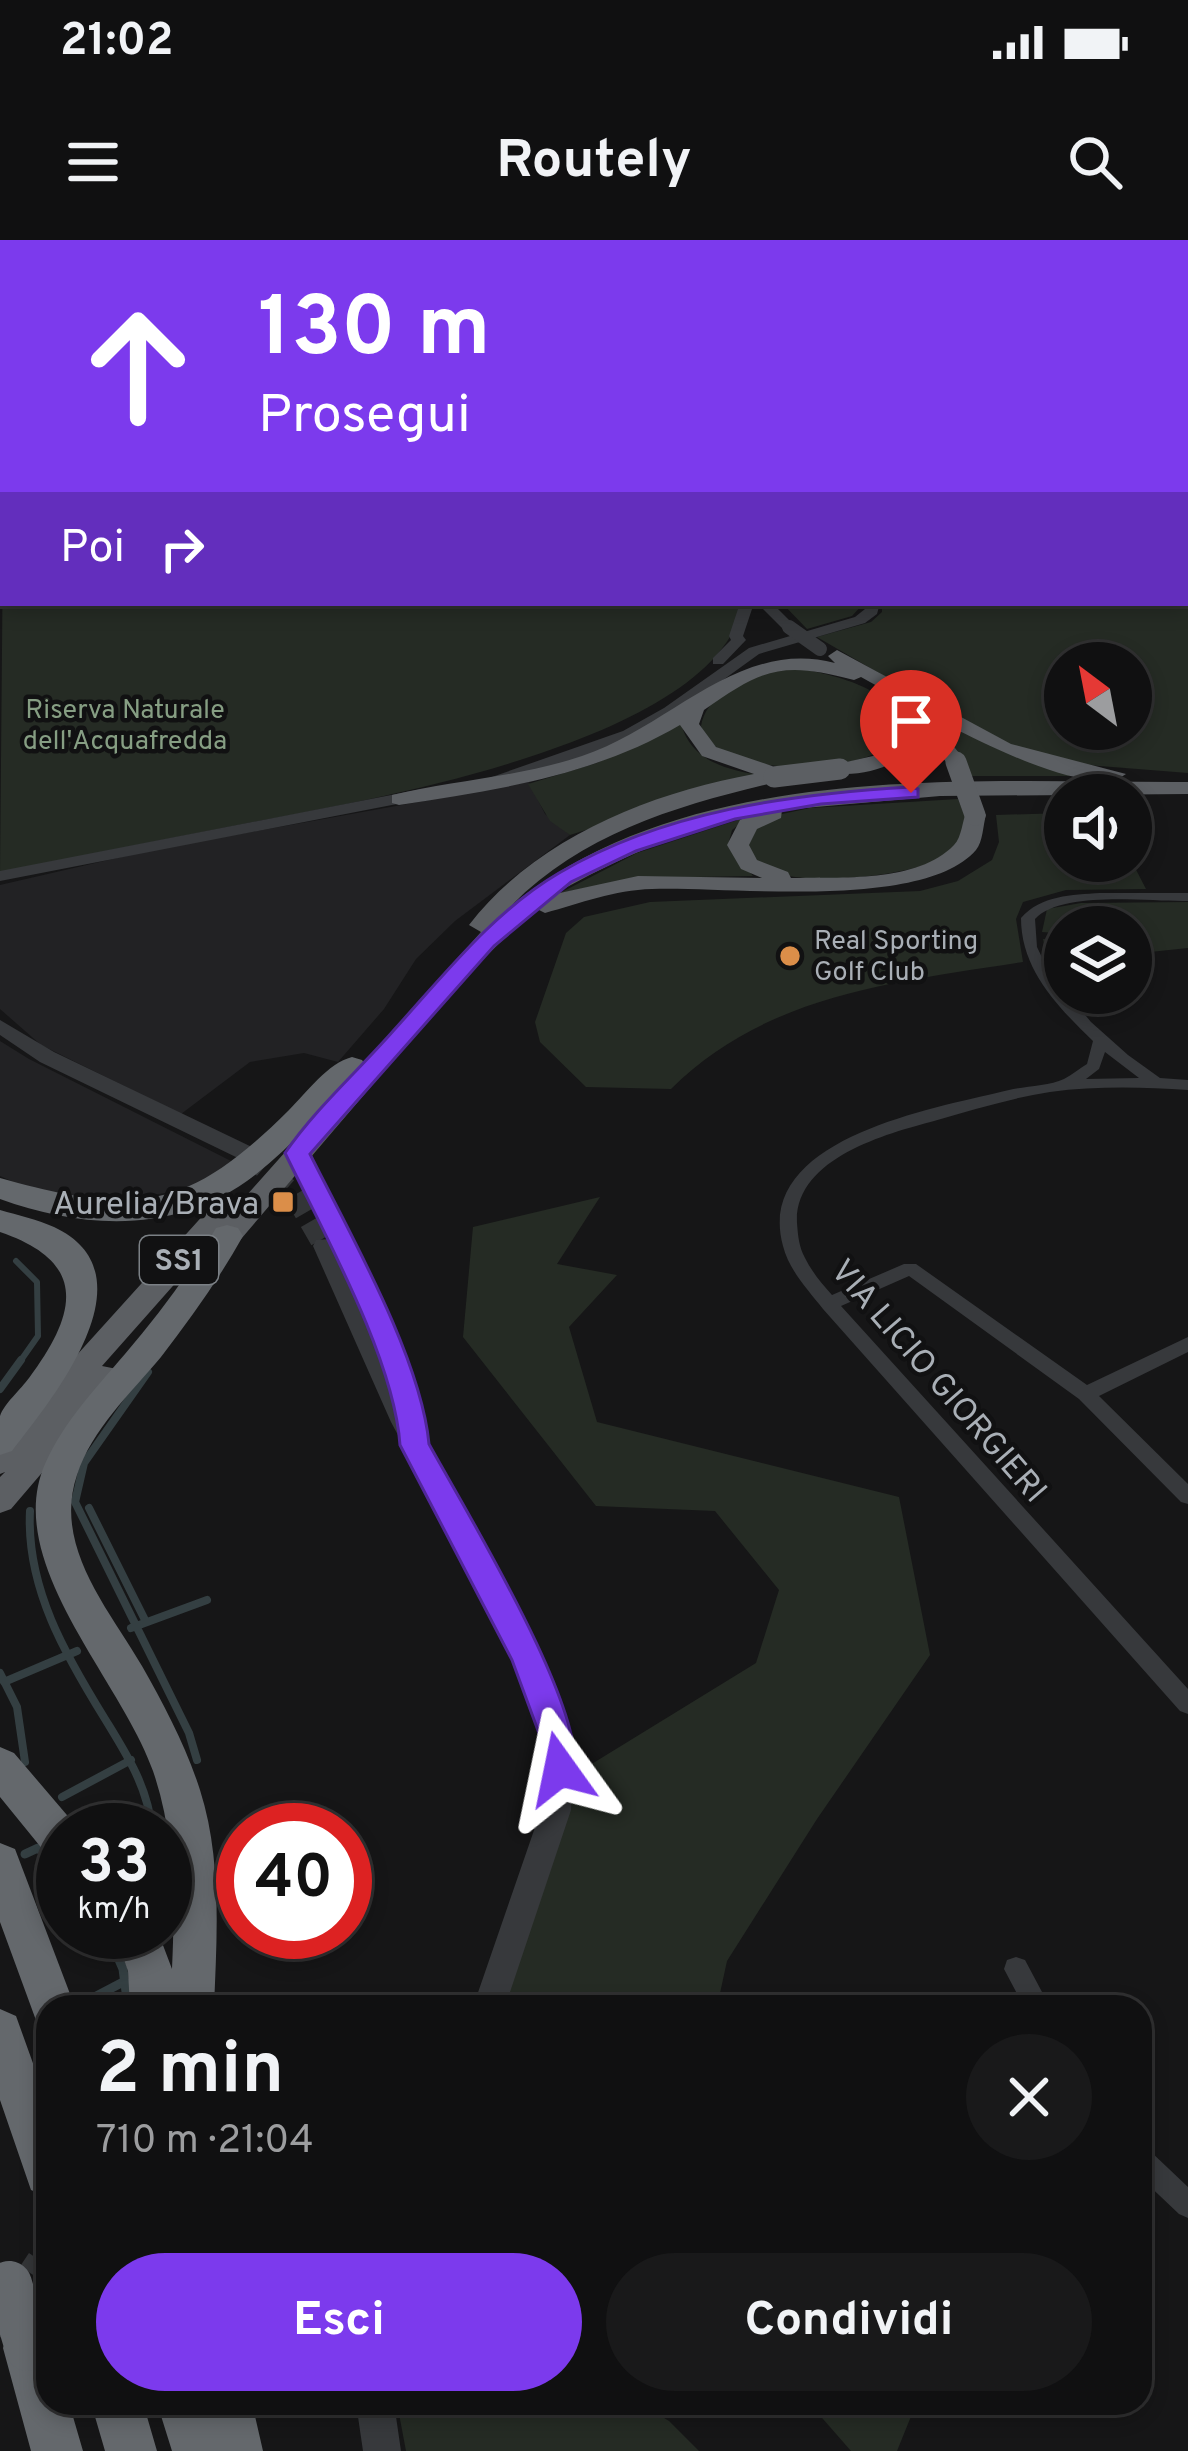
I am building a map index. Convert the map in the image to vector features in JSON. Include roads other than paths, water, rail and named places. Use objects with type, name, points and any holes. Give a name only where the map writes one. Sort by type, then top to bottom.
[{"type":"highway","points":[[477,940],[542,907],[610,886],[891,880],[933,871],[969,846],[976,833],[974,815],[954,758],[934,728],[820,649]]},
{"type":"highway","points":[[820,649],[1016,753],[1093,772],[1188,781]]},
{"type":"highway","points":[[399,799],[562,770],[629,744],[695,707],[742,673],[768,663],[799,661],[854,674]]},
{"type":"highway","points":[[893,697],[915,726],[908,746]]},
{"type":"highway","points":[[695,707],[689,727],[703,748],[733,763],[775,774]]},
{"type":"highway","points":[[839,771],[908,746],[939,747],[954,758]]},
{"type":"highway","points":[[477,940],[517,885],[600,835],[696,792],[775,774],[839,771],[1036,782]]},
{"type":"highway","name":"SS1","points":[[2,1452],[352,1066],[529,885],[566,864],[696,813],[830,788],[1188,781]]},
{"type":"highway","name":"SS1","points":[[0,1500],[477,940],[543,892],[629,846],[752,809],[856,795],[1188,781]]},
{"type":"highway","points":[[822,881],[775,876],[754,867],[739,853],[739,836],[766,815],[856,795]]},
{"type":"highway","points":[[0,1188],[62,1210],[106,1215],[184,1201],[239,1173],[352,1066]]},
{"type":"highway","points":[[0,1221],[55,1240],[79,1272],[82,1294],[80,1318],[60,1365],[2,1452]]},
{"type":"highway","points":[[192,1995],[196,1903],[181,1795],[160,1743],[66,1571],[56,1544],[53,1500],[61,1469],[82,1430],[188,1299],[227,1237]]},
{"type":"highway","points":[[0,1766],[36,1809]]},
{"type":"highway","points":[[0,1863],[49,1995]]},
{"type":"highway","points":[[146,1959],[151,1995]]},
{"type":"highway","points":[[0,2032],[36,2138]]},
{"type":"highway","points":[[4,2269],[36,2376]]},
{"type":"highway","points":[[47,2415],[57,2451]]},
{"type":"highway","points":[[120,2415],[131,2451]]},
{"type":"highway","points":[[187,2415],[198,2451]]},
{"type":"highway","points":[[229,2415],[237,2451]]},
{"type":"street","points":[[399,799],[531,762],[651,710],[733,648],[746,606]]},
{"type":"street","points":[[767,606],[820,649]]},
{"type":"street","points":[[776,606],[789,627]]},
{"type":"street","points":[[4,877],[524,771],[607,743],[670,711],[746,655],[860,620],[872,606]]},
{"type":"street","name":"VIA LICIO GIORGIERI","points":[[1163,1083],[1130,1067],[1101,1041],[1035,961],[1028,922],[1031,909],[1071,898],[1188,897]]},
{"type":"street","points":[[0,1026],[47,1057],[248,1154]]},
{"type":"street","points":[[1064,1085],[1094,1066],[1101,1041]]},
{"type":"street","name":"VIA LICIO GIORGIERI","points":[[1188,1084],[1064,1085],[854,1141],[817,1164],[795,1197],[789,1232],[800,1266],[829,1304],[1188,1704]]},
{"type":"street","points":[[298,1153],[335,1250],[411,1406],[415,1445],[527,1656],[560,1753],[556,1810],[493,1995]]},
{"type":"street","points":[[829,1304],[910,1268],[1086,1394],[1188,1496]]},
{"type":"street","points":[[1086,1394],[1188,1343]]},
{"type":"street","points":[[1016,1969],[1031,1995]]},
{"type":"street","points":[[1152,2171],[1188,2206]]},
{"type":"street","points":[[377,2415],[382,2451]]},
{"type":"waterway","points":[[16,1261],[37,1282],[38,1336],[19,1363]]},
{"type":"waterway","points":[[0,1389],[21,1360]]},
{"type":"waterway","points":[[136,1626],[75,1502],[84,1463],[148,1372]]},
{"type":"waterway","points":[[89,1508],[146,1622]]},
{"type":"waterway","points":[[30,1511],[30,1539],[42,1594],[68,1655]]},
{"type":"waterway","points":[[136,1626],[207,1600]]},
{"type":"waterway","points":[[131,1628],[136,1626]]},
{"type":"waterway","points":[[136,1626],[189,1733],[197,1760]]},
{"type":"waterway","points":[[68,1655],[77,1651]]},
{"type":"waterway","points":[[4,1682],[68,1655]]},
{"type":"waterway","points":[[68,1655],[129,1761]]},
{"type":"waterway","points":[[0,1673],[4,1682]]},
{"type":"waterway","points":[[4,1682],[17,1707],[25,1762]]},
{"type":"waterway","points":[[62,1797],[129,1761]]},
{"type":"waterway","points":[[129,1761],[147,1803]]},
{"type":"waterway","points":[[25,1854],[36,1849]]},
{"type":"waterway","points":[[119,1959],[125,1981]]},
{"type":"waterway","points":[[98,1995],[125,1981]]},
{"type":"waterway","points":[[125,1981],[126,1995]]},
{"type":"tunnel","points":[[248,1154],[294,1194],[324,1246]]},
{"type":"tunnel","points":[[0,2337],[36,2284]]},
{"type":"place","name":"Real Sporting Golf Club","points":[[790,956]]},
{"type":"place","name":"Aurelia/Brava","points":[[283,1202]]},
{"type":"park label","name":"Riserva Naturale dell'Acquafredda","points":[[125,724]]}]
